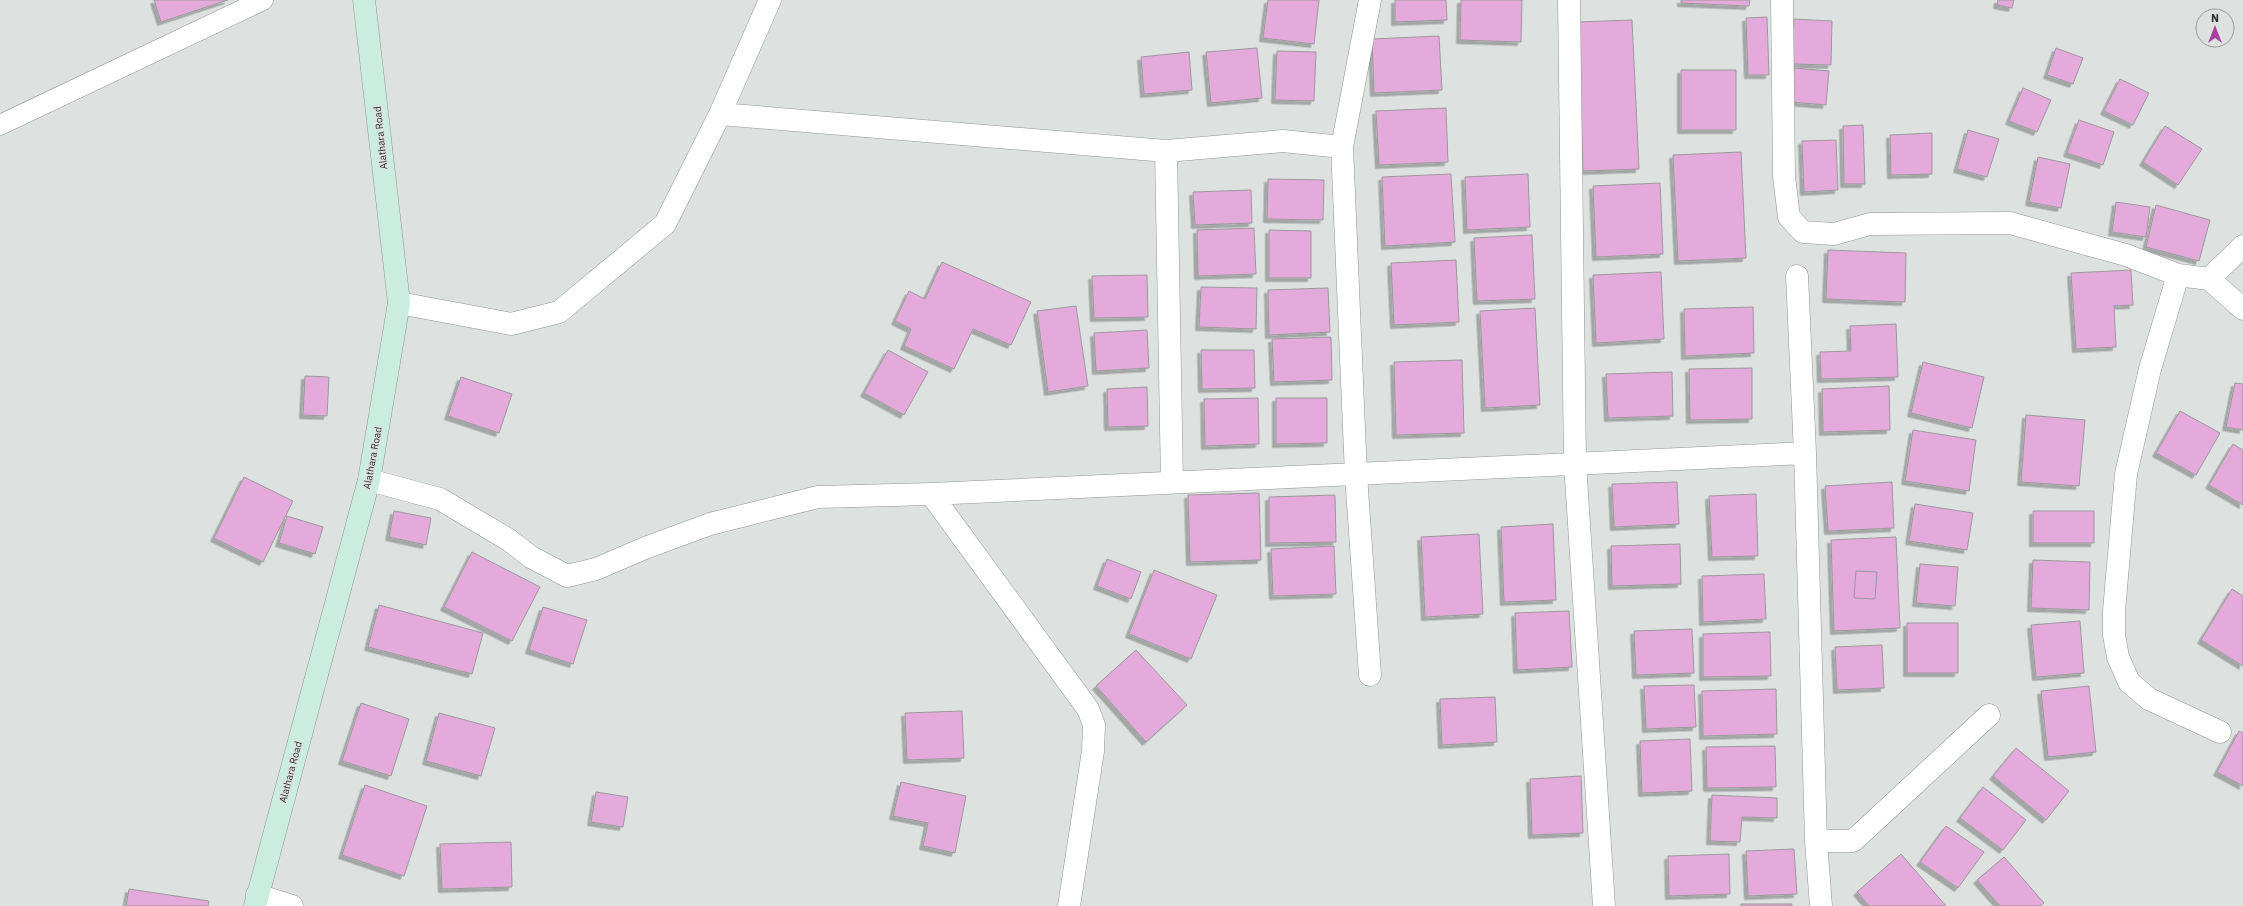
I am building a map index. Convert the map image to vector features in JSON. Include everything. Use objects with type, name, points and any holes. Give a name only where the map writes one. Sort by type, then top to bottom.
[{"type":"street","name":"Alathara Road","points":[[256,900],[369,480],[399,303],[364,0]]},
{"type":"street","points":[[399,303],[511,324],[559,312],[665,224],[720,114],[770,0]]},
{"type":"street","points":[[1370,0],[1342,147],[1356,475],[1370,675]]},
{"type":"street","points":[[1569,0],[1575,463],[1604,906]]},
{"type":"street","points":[[1782,0],[1784,176],[1789,217],[1803,232],[1834,234],[1870,224],[2010,224],[2126,255],[2178,275],[2210,279],[2243,309]]},
{"type":"street","points":[[720,114],[1166,151],[1282,141],[1342,147]]},
{"type":"street","points":[[1166,151],[1172,482]]},
{"type":"street","points":[[2210,279],[2243,246]]},
{"type":"street","points":[[2178,275],[2150,369],[2126,474],[2114,611],[2114,635],[2118,657],[2129,682],[2148,699],[2220,732]]},
{"type":"street","points":[[1796,276],[1805,453],[1816,841],[1821,906]]},
{"type":"street","points":[[369,480],[440,499],[509,540],[531,557],[566,576],[596,569],[645,548],[710,524],[818,497],[930,494],[1805,453]]},
{"type":"street","points":[[930,494],[1088,709],[1094,725],[1093,751],[1069,906]]},
{"type":"street","points":[[1816,841],[1853,841],[1989,715]]},
{"type":"street","points":[[256,900],[292,906]]},
{"type":"lane","points":[[0,125],[263,0]]},
{"type":"building","points":[[154,0],[228,0],[161,22]]},
{"type":"building","points":[[1268,0],[1319,0],[1314,44],[1263,38]]},
{"type":"building","points":[[1395,0],[1446,0],[1447,20],[1395,22]]},
{"type":"building","points":[[1461,0],[1522,0],[1521,42],[1460,40]]},
{"type":"building","points":[[1681,0],[1750,0],[1749,6],[1681,3]]},
{"type":"building","points":[[1998,0],[2014,0],[2012,8],[1997,5]]},
{"type":"building","points":[[1767,17],[1769,75],[1748,75],[1746,18]]},
{"type":"building","points":[[1794,19],[1832,21],[1831,65],[1792,64]]},
{"type":"building","points":[[1632,20],[1639,169],[1583,171],[1577,22]]},
{"type":"building","points":[[1439,36],[1442,90],[1374,93],[1372,39]]},
{"type":"building","points":[[1257,48],[1262,98],[1211,103],[1206,52]]},
{"type":"building","points":[[2056,48],[2083,58],[2073,84],[2047,75]]},
{"type":"building","points":[[1277,51],[1316,52],[1314,101],[1275,100]]},
{"type":"building","points":[[1189,52],[1192,90],[1144,94],[1141,57]]},
{"type":"building","points":[[1794,68],[1829,71],[1826,105],[1791,102]]},
{"type":"building","points":[[1681,70],[1736,70],[1736,130],[1681,130]]},
{"type":"building","points":[[2120,79],[2149,93],[2133,125],[2104,111]]},
{"type":"building","points":[[2023,88],[2051,100],[2037,132],[2009,121]]},
{"type":"building","points":[[1446,108],[1448,162],[1379,165],[1376,111]]},
{"type":"building","points":[[2079,120],[2114,132],[2103,165],[2067,153]]},
{"type":"building","points":[[1863,125],[1865,184],[1844,184],[1843,126]]},
{"type":"building","points":[[2165,126],[2202,149],[2178,185],[2143,162]]},
{"type":"building","points":[[1968,130],[1999,139],[1987,177],[1957,169]]},
{"type":"building","points":[[1932,133],[1932,174],[1891,175],[1890,135]]},
{"type":"building","points":[[1836,140],[1838,190],[1804,192],[1802,141]]},
{"type":"building","points":[[1741,152],[1746,258],[1678,261],[1673,155]]},
{"type":"building","points":[[2038,157],[2070,164],[2061,208],[2029,202]]},
{"type":"building","points":[[1451,174],[1455,242],[1385,246],[1382,177]]},
{"type":"building","points":[[1528,174],[1530,227],[1467,230],[1465,177]]},
{"type":"building","points":[[1268,179],[1324,180],[1323,220],[1267,219]]},
{"type":"building","points":[[1660,183],[1663,254],[1596,257],[1593,186]]},
{"type":"building","points":[[1251,190],[1252,223],[1195,225],[1193,192]]},
{"type":"building","points":[[2116,202],[2150,207],[2146,237],[2112,232]]},
{"type":"building","points":[[2156,205],[2210,220],[2199,261],[2146,247]]},
{"type":"building","points":[[1254,228],[1256,274],[1198,276],[1197,230]]},
{"type":"building","points":[[1269,230],[1311,231],[1311,278],[1269,278]]},
{"type":"building","points":[[1532,235],[1535,299],[1477,301],[1474,238]]},
{"type":"building","points":[[1828,250],[1906,253],[1905,302],[1826,299]]},
{"type":"building","points":[[1456,260],[1459,322],[1394,325],[1391,263]]},
{"type":"building","points":[[942,262],[1031,302],[1011,345],[973,329],[954,369],[904,346],[911,329],[895,321],[909,291],[925,299]]},
{"type":"building","points":[[2131,270],[2133,305],[2114,306],[2116,347],[2076,349],[2071,273]]},
{"type":"building","points":[[1661,272],[1664,339],[1596,343],[1593,275]]},
{"type":"building","points":[[1147,275],[1148,317],[1094,318],[1092,276]]},
{"type":"building","points":[[1201,287],[1257,288],[1256,329],[1199,327]]},
{"type":"building","points":[[1328,288],[1330,332],[1269,335],[1268,290]]},
{"type":"building","points":[[1076,306],[1088,386],[1048,392],[1037,311]]},
{"type":"building","points":[[1753,307],[1754,353],[1685,356],[1684,309]]},
{"type":"building","points":[[1535,308],[1540,405],[1485,408],[1480,311]]},
{"type":"building","points":[[1896,324],[1898,377],[1821,379],[1820,352],[1851,351],[1850,326]]},
{"type":"building","points":[[1147,330],[1149,368],[1096,371],[1094,333]]},
{"type":"building","points":[[1331,337],[1332,380],[1274,382],[1272,339]]},
{"type":"building","points":[[888,350],[928,372],[904,415],[864,393]]},
{"type":"building","points":[[1201,350],[1254,350],[1255,388],[1202,389]]},
{"type":"building","points":[[1462,360],[1464,433],[1396,435],[1394,362]]},
{"type":"building","points":[[1923,362],[1984,377],[1972,428],[1911,413]]},
{"type":"building","points":[[1752,368],[1752,419],[1690,420],[1689,369]]},
{"type":"building","points":[[1672,372],[1673,416],[1608,418],[1606,374]]},
{"type":"building","points":[[305,376],[329,377],[327,416],[303,415]]},
{"type":"building","points":[[461,377],[512,394],[499,433],[448,416]]},
{"type":"building","points":[[2235,383],[2243,384],[2243,430],[2226,427]]},
{"type":"building","points":[[1889,386],[1890,430],[1823,432],[1822,389]]},
{"type":"building","points":[[1147,387],[1148,426],[1108,427],[1107,389]]},
{"type":"building","points":[[1258,398],[1259,444],[1205,446],[1204,399]]},
{"type":"building","points":[[1276,398],[1327,398],[1327,443],[1276,444]]},
{"type":"building","points":[[2180,411],[2220,433],[2196,475],[2156,453]]},
{"type":"building","points":[[2026,415],[2085,420],[2079,486],[2021,482]]},
{"type":"building","points":[[1913,430],[1976,440],[1969,491],[1905,481]]},
{"type":"building","points":[[2233,444],[2243,450],[2243,505],[2209,485]]},
{"type":"building","points":[[244,477],[293,501],[263,562],[214,538]]},
{"type":"building","points":[[1677,482],[1679,524],[1614,527],[1612,484]]},
{"type":"building","points":[[1892,482],[1894,528],[1828,531],[1825,486]]},
{"type":"building","points":[[1259,493],[1261,560],[1190,562],[1188,495]]},
{"type":"building","points":[[1756,494],[1758,556],[1712,557],[1709,496]]},
{"type":"building","points":[[1335,495],[1336,542],[1269,543],[1269,497]]},
{"type":"building","points":[[1915,504],[1973,513],[1967,550],[1909,541]]},
{"type":"building","points":[[394,511],[431,518],[426,545],[389,537]]},
{"type":"building","points":[[2033,511],[2094,511],[2094,543],[2033,543]]},
{"type":"building","points":[[287,516],[323,527],[315,554],[279,543]]},
{"type":"building","points":[[1553,524],[1556,600],[1504,602],[1501,527]]},
{"type":"building","points":[[1479,534],[1483,614],[1425,617],[1421,537]]},
{"type":"building","points":[[1896,537],[1900,628],[1834,631],[1831,540]]},
{"type":"building","points":[[1680,544],[1681,584],[1612,586],[1611,546]]},
{"type":"building","points":[[1334,546],[1336,594],[1273,596],[1271,549]]},
{"type":"building","points":[[472,552],[540,587],[512,641],[444,607]]},
{"type":"building","points":[[1107,559],[1141,572],[1131,599],[1097,586]]},
{"type":"building","points":[[2033,560],[2090,562],[2089,610],[2031,608]]},
{"type":"building","points":[[1920,564],[1958,567],[1955,606],[1916,603]]},
{"type":"building","points":[[1154,570],[1217,595],[1191,659],[1129,634]]},
{"type":"building","points":[[1856,571],[1877,572],[1875,599],[1854,598]]},
{"type":"building","points":[[1764,574],[1766,619],[1703,622],[1702,576]]},
{"type":"building","points":[[2232,589],[2243,596],[2243,666],[2201,640]]},
{"type":"building","points":[[379,605],[483,633],[472,674],[368,647]]},
{"type":"building","points":[[543,607],[587,620],[573,664],[529,650]]},
{"type":"building","points":[[1569,611],[1572,667],[1517,670],[1515,613]]},
{"type":"building","points":[[2080,621],[2084,673],[2036,677],[2031,625]]},
{"type":"building","points":[[1907,623],[1958,623],[1958,673],[1907,673]]},
{"type":"building","points":[[1692,629],[1694,673],[1636,675],[1634,631]]},
{"type":"building","points":[[1770,632],[1771,676],[1703,677],[1703,634]]},
{"type":"building","points":[[1882,645],[1884,688],[1837,690],[1835,647]]},
{"type":"building","points":[[1136,650],[1187,705],[1146,742],[1096,686]]},
{"type":"building","points":[[1694,685],[1696,727],[1646,729],[1644,686]]},
{"type":"building","points":[[2089,686],[2096,752],[2048,757],[2041,691]]},
{"type":"building","points":[[1776,689],[1777,734],[1703,736],[1702,691]]},
{"type":"building","points":[[1495,697],[1497,742],[1442,745],[1440,699]]},
{"type":"building","points":[[361,703],[409,719],[391,776],[342,761]]},
{"type":"building","points":[[962,711],[964,758],[907,760],[905,713]]},
{"type":"building","points":[[439,713],[495,728],[481,776],[426,761]]},
{"type":"building","points":[[2239,731],[2243,733],[2243,786],[2217,772]]},
{"type":"building","points":[[1690,739],[1692,791],[1642,793],[1640,741]]},
{"type":"building","points":[[1775,746],[1776,787],[1707,788],[1706,747]]},
{"type":"building","points":[[2016,748],[2069,791],[2046,820],[1993,776]]},
{"type":"building","points":[[1581,776],[1583,833],[1532,835],[1530,779]]},
{"type":"building","points":[[901,782],[966,796],[955,853],[923,846],[928,823],[893,816]]},
{"type":"building","points":[[365,785],[427,806],[404,876],[342,855]]},
{"type":"building","points":[[1983,787],[2026,820],[2003,850],[1960,818]]},
{"type":"building","points":[[596,792],[628,797],[623,827],[591,822]]},
{"type":"building","points":[[1712,795],[1777,798],[1777,818],[1742,817],[1740,842],[1710,841]]},
{"type":"building","points":[[1946,826],[1984,852],[1958,888],[1920,862]]},
{"type":"building","points":[[511,842],[512,887],[442,889],[440,844]]},
{"type":"building","points":[[1794,849],[1797,894],[1748,896],[1746,851]]},
{"type":"building","points":[[1729,854],[1730,894],[1669,896],[1668,856]]},
{"type":"building","points":[[1901,854],[1946,906],[1869,906],[1857,892]]},
{"type":"building","points":[[2004,857],[2044,903],[2040,906],[2000,906],[1977,880]]},
{"type":"building","points":[[129,889],[209,901],[208,906],[126,906]]},
{"type":"building","points":[[1741,904],[1792,904],[1792,906],[1741,906]]}]
